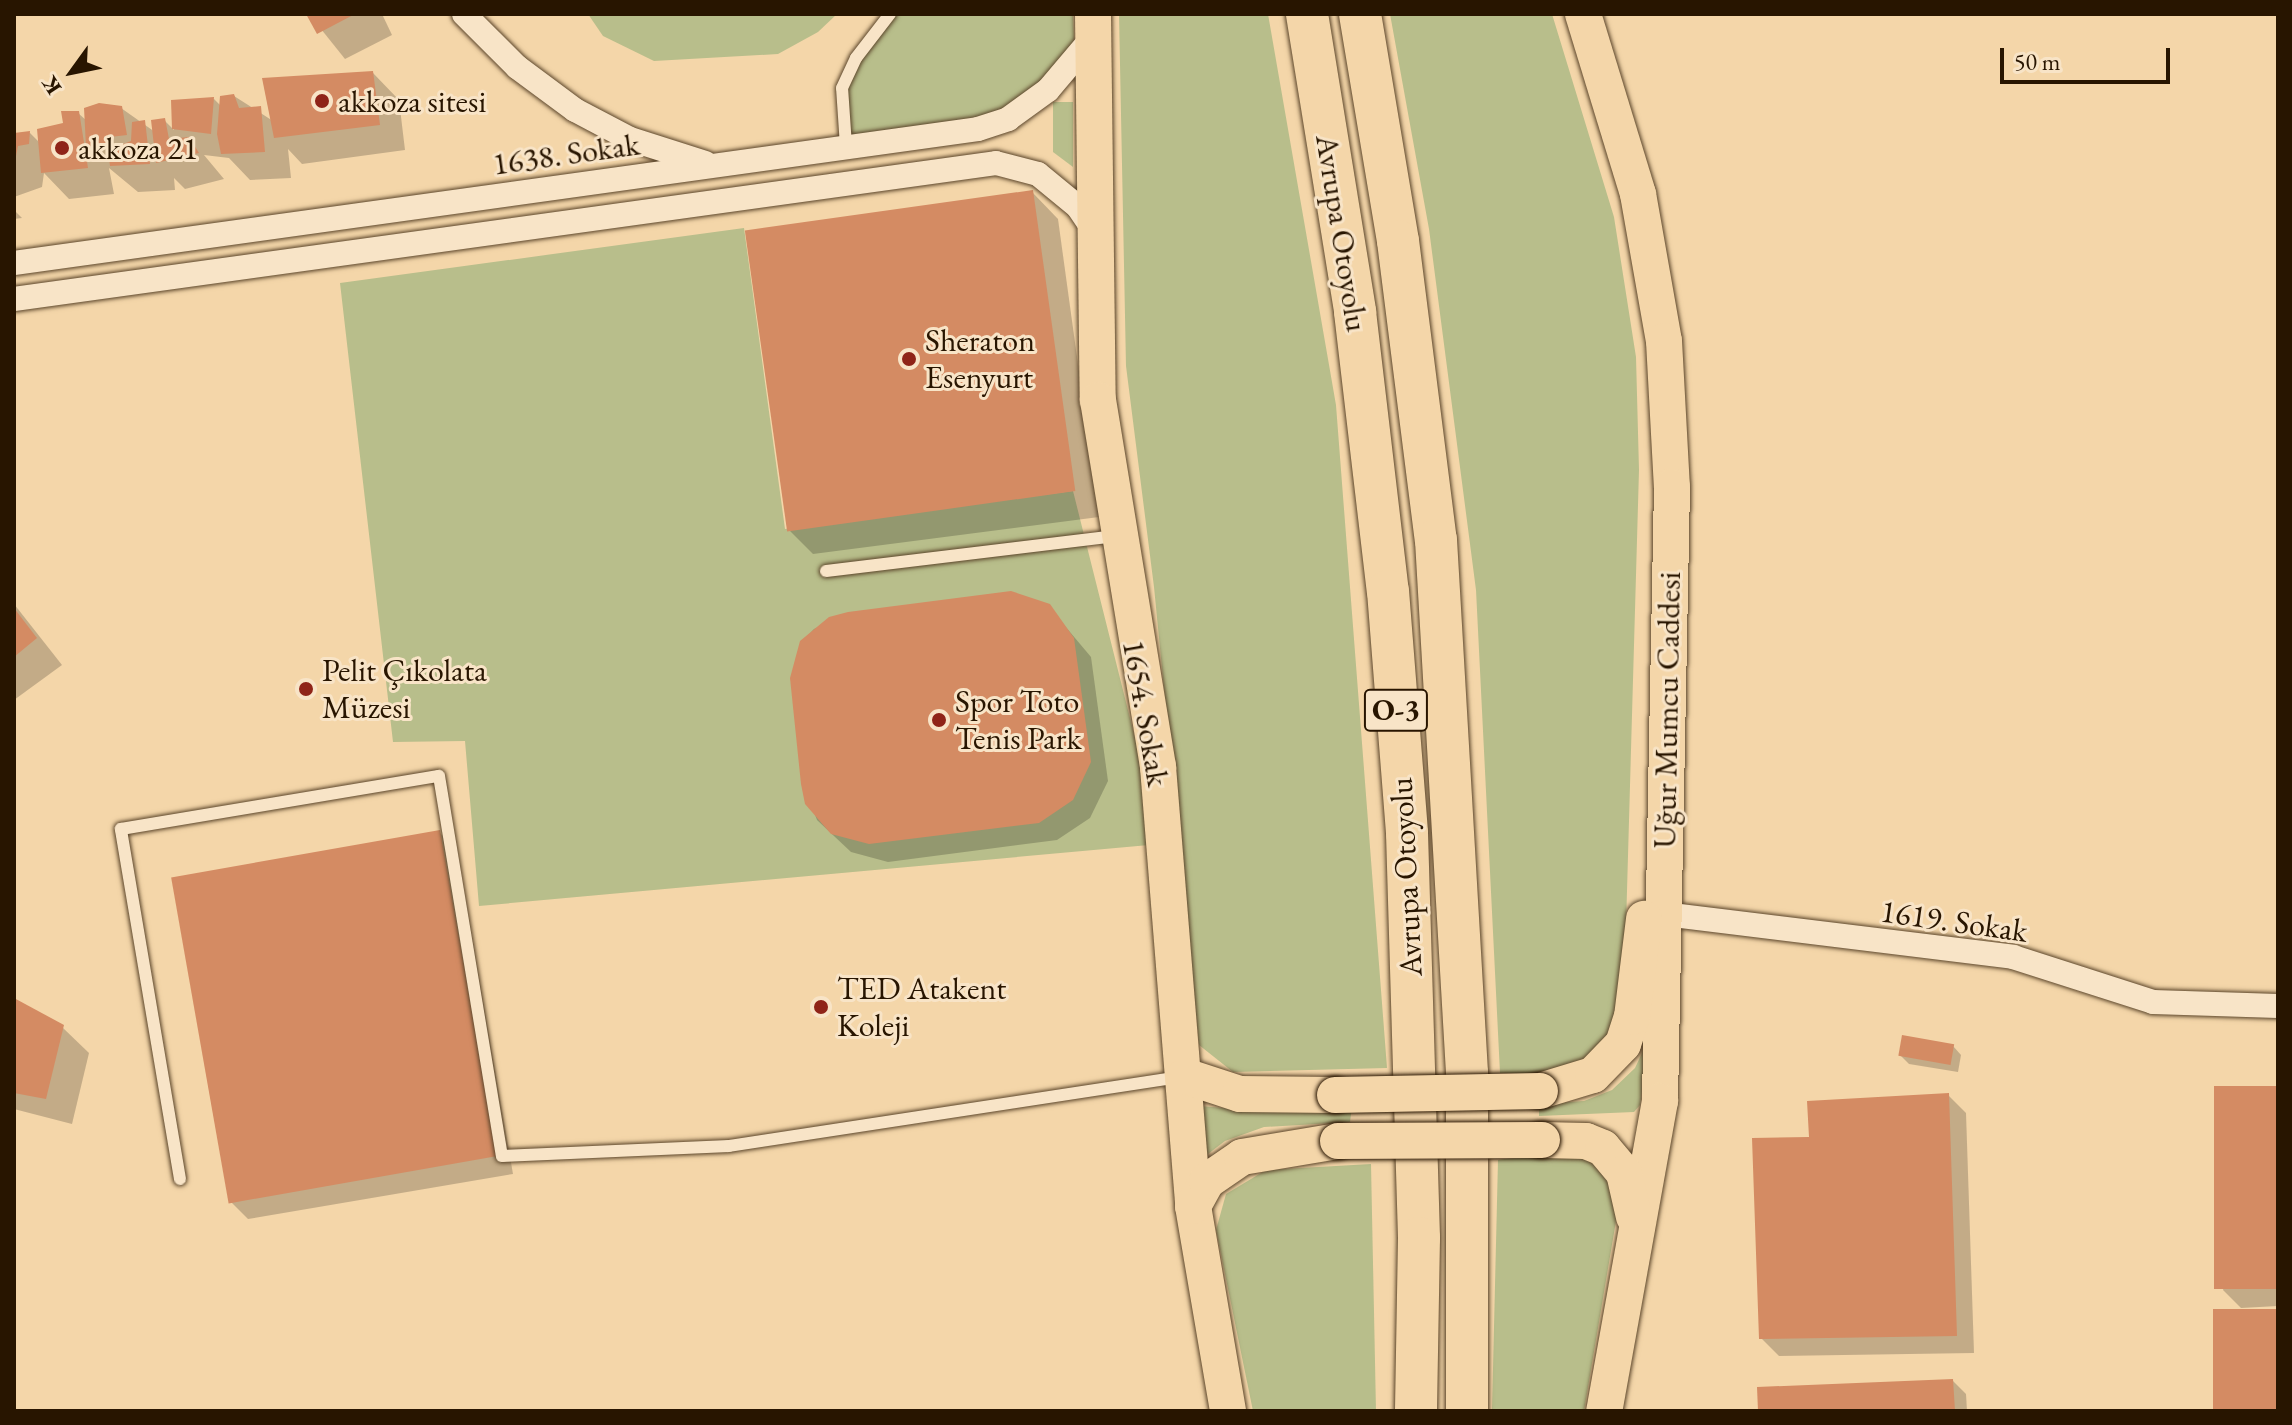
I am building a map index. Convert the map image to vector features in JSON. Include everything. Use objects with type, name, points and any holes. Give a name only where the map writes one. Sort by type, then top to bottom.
[{"type":"highway","name":"Avrupa Otoyolu","points":[[1307,14],[1357,327],[1388,591],[1407,833],[1419,1238],[1416,1411]]},
{"type":"highway","name":"Avrupa Otoyolu","points":[[1360,14],[1398,241],[1436,540],[1467,1073],[1467,1411]]},
{"type":"main road","name":"Uğur Mumcu Caddesi","points":[[1583,14],[1638,194],[1664,341],[1672,487],[1662,799],[1665,914],[1660,1101],[1604,1411]]},
{"type":"main road","name":"1654. Sokak","points":[[1093,25],[1098,400],[1116,536],[1158,767],[1193,1206],[1228,1411]]},
{"type":"main road","points":[[1185,1076],[1240,1094],[1335,1095],[1540,1091],[1593,1075],[1615,1055],[1628,1031],[1662,799]]},
{"type":"main road","points":[[1193,1206],[1207,1181],[1242,1157],[1338,1141],[1586,1141],[1608,1152],[1627,1181],[1637,1235]]},
{"type":"street","points":[[467,15],[517,67],[594,121],[630,139],[715,166]]},
{"type":"street","name":"1638. Sokak","points":[[14,263],[978,129],[1008,119],[1063,75],[1093,25]]},
{"type":"street","points":[[14,299],[996,163],[1038,174],[1078,207],[1098,238]]},
{"type":"street","name":"1619. Sokak","points":[[1665,914],[2013,957],[2153,1002],[2278,1006]]},
{"type":"lane","points":[[846,146],[842,88],[856,58],[890,14]]},
{"type":"lane","points":[[826,571],[1116,536]]},
{"type":"lane","points":[[180,1179],[121,829],[439,776],[502,1156],[729,1146],[1185,1076]]},
{"type":"green space","points":[[588,14],[837,14],[818,32],[778,54],[654,61],[603,36]]},
{"type":"green space","points":[[890,14],[1073,14],[1075,62],[1019,112],[846,146],[842,88]]},
{"type":"green space","points":[[1119,14],[1268,14],[1336,405],[1387,1068],[1233,1072],[1199,1045],[1154,587],[1126,366]]},
{"type":"green space","points":[[1390,14],[1552,14],[1614,217],[1636,357],[1639,470],[1625,961],[1615,1023],[1594,1059],[1555,1074],[1500,1073],[1476,590],[1429,229]]},
{"type":"green space","points":[[1053,102],[1073,102],[1073,167],[1053,152]]},
{"type":"green space","points":[[744,228],[785,529],[1073,491],[1138,750],[1149,845],[479,906],[465,741],[393,742],[340,283]]},
{"type":"green space","points":[[1650,1036],[1640,1105],[1634,1112],[1539,1116],[1539,1104],[1584,1101],[1612,1090],[1635,1068]]},
{"type":"green space","points":[[1200,1106],[1248,1110],[1352,1107],[1350,1122],[1264,1127],[1225,1141],[1204,1157]]},
{"type":"green space","points":[[1564,1150],[1604,1165],[1617,1215],[1584,1411],[1492,1411],[1498,1160]]},
{"type":"green space","points":[[1371,1164],[1376,1411],[1253,1411],[1216,1230],[1226,1194],[1266,1170]]},
{"type":"building","points":[[306,14],[355,14],[317,34]]},
{"type":"building","name":"akkoza sitesi","points":[[373,71],[380,125],[274,138],[262,78]]},
{"type":"building","points":[[234,94],[239,108],[261,106],[265,152],[221,154],[217,134],[220,96]]},
{"type":"building","points":[[214,97],[211,134],[172,129],[171,100]]},
{"type":"building","points":[[99,103],[122,106],[127,135],[110,137],[110,144],[86,147],[84,108]]},
{"type":"building","name":"akkoza 21","points":[[61,111],[79,111],[88,168],[41,173],[37,129],[63,123]]},
{"type":"building","points":[[165,118],[169,139],[189,137],[199,153],[156,163],[151,120]]},
{"type":"building","points":[[145,120],[150,164],[110,166],[108,150],[131,141],[132,122]]},
{"type":"building","points":[[30,131],[29,144],[18,146],[14,166],[14,133]]},
{"type":"building","name":"Sheraton Esenyurt","points":[[1033,190],[1075,491],[787,532],[745,230]]},
{"type":"building","name":"Spor Toto Tenis Park","points":[[1011,591],[1050,604],[1074,638],[1091,762],[1073,800],[1039,823],[869,844],[831,834],[805,804],[801,784],[790,678],[800,641],[829,617],[848,612]]},
{"type":"building","points":[[14,608],[37,638],[14,657]]},
{"type":"building","points":[[440,830],[497,1156],[229,1203],[171,877]]},
{"type":"building","points":[[14,998],[64,1025],[46,1099],[14,1093]]},
{"type":"building","points":[[1902,1035],[1954,1044],[1951,1065],[1898,1056]]},
{"type":"building","points":[[2214,1086],[2278,1086],[2278,1289],[2214,1289]]},
{"type":"building","points":[[1949,1093],[1957,1336],[1759,1339],[1752,1138],[1809,1137],[1807,1101]]},
{"type":"building","points":[[2213,1309],[2278,1309],[2278,1411],[2213,1411]]},
{"type":"building","points":[[1953,1379],[1955,1411],[1758,1411],[1757,1387]]},
{"type":"place","name":"akkoza sitesi","points":[[322,101]]},
{"type":"place","name":"akkoza 21","points":[[62,148]]},
{"type":"place","name":"Sheraton Esenyurt","points":[[909,359]]},
{"type":"place","name":"Pelit Çıkolata Müzesi","points":[[306,689]]},
{"type":"place","name":"Spor Toto Tenis Park","points":[[939,720]]},
{"type":"place","name":"TED Atakent Koleji","points":[[821,1007]]}]
